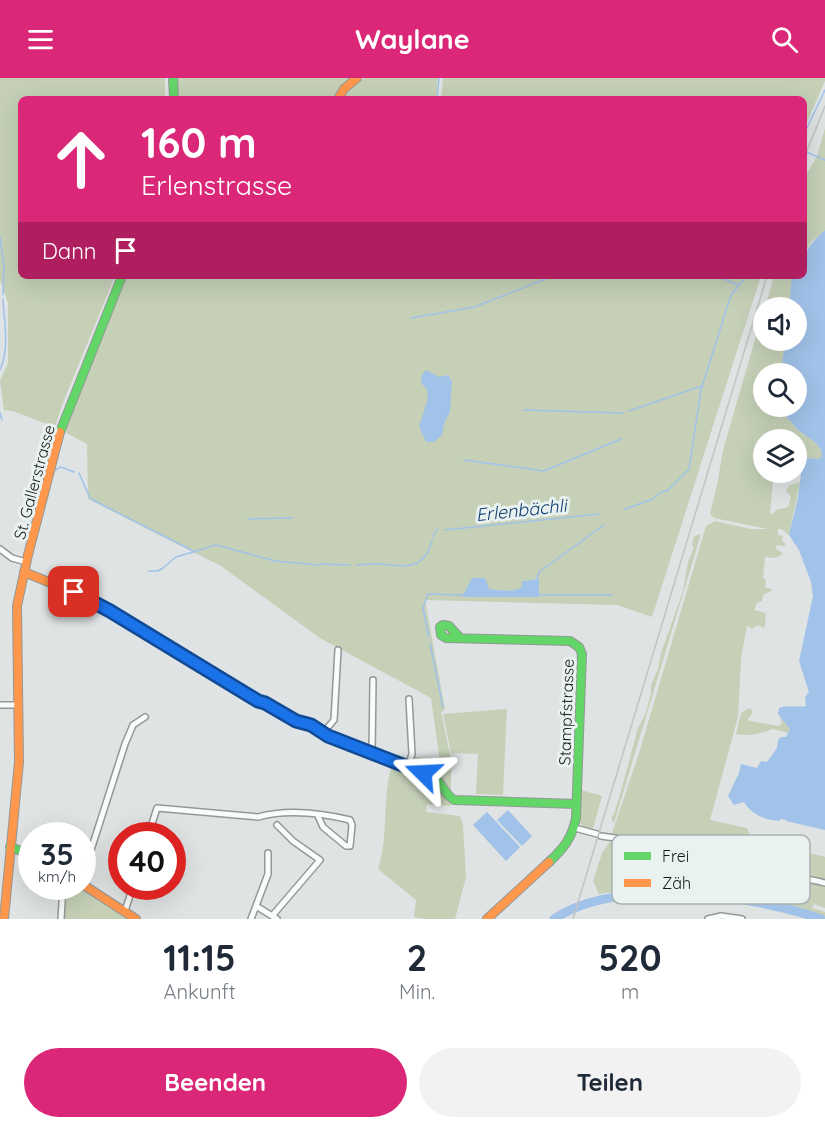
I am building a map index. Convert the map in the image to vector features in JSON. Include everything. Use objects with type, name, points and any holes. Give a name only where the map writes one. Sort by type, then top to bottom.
[{"type":"street","points":[[173,78],[174,96]]},
{"type":"street","points":[[340,96],[357,78]]},
{"type":"street","name":"St. Gallerstrasse","points":[[4,919],[19,765],[16,624],[26,562],[67,412],[121,279]]},
{"type":"street","points":[[0,549],[12,558],[26,562]]},
{"type":"street","points":[[24,573],[83,596],[258,701],[296,721],[437,779],[446,795],[454,800],[576,804]]},
{"type":"street","name":"Stampfstrasse","points":[[460,638],[562,640],[579,646],[582,654],[575,828]]},
{"type":"street","points":[[323,733],[334,720],[338,650]]},
{"type":"street","points":[[372,753],[373,680]]},
{"type":"street","points":[[408,767],[412,754],[409,699]]},
{"type":"street","points":[[0,705],[18,705]]},
{"type":"street","points":[[96,834],[125,744],[133,725],[145,717]]},
{"type":"street","points":[[152,822],[157,808],[258,817],[293,812],[350,820],[352,825],[350,846],[346,846],[323,826],[318,816]]},
{"type":"street","points":[[256,906],[275,917],[320,860],[298,845],[277,825]]},
{"type":"street","points":[[487,919],[562,850],[575,828],[612,838]]},
{"type":"street","points":[[10,847],[18,850]]},
{"type":"street","points":[[251,919],[268,874],[268,853]]},
{"type":"street","points":[[810,880],[825,883]]},
{"type":"street","points":[[96,893],[136,919]]},
{"type":"street","points":[[61,919],[62,900]]},
{"type":"street","points":[[125,911],[129,900]]},
{"type":"street","points":[[708,919],[721,916],[742,919]]},
{"type":"green space","points":[[0,78],[165,78],[165,96],[18,96],[18,279],[114,279],[55,427],[13,411],[4,410],[0,381],[8,363],[8,303],[0,280]]},
{"type":"green space","points":[[176,78],[352,78],[336,96],[176,96]]},
{"type":"green space","points":[[364,78],[438,78],[436,96],[345,96]]},
{"type":"green space","points":[[443,78],[825,78],[807,122],[807,96],[441,96]]},
{"type":"green space","points":[[825,128],[825,230],[810,243],[807,249],[807,174],[817,156]]},
{"type":"green space","points":[[121,279],[760,279],[652,617],[617,605],[425,600],[445,709],[441,712],[451,759],[451,794],[454,800],[450,806],[427,804],[426,812],[460,816],[463,825],[466,877],[455,919],[414,917],[416,900],[378,869],[391,768],[397,767],[419,776],[421,770],[412,766],[415,757],[440,762],[431,698],[320,638],[221,566],[88,499],[87,444],[61,430]],"holes":[[[485,578],[488,589],[515,590],[522,587],[522,581],[538,579],[539,597],[462,597]]]},
{"type":"green space","points":[[773,279],[793,279],[790,297],[768,297]]},
{"type":"green space","points":[[753,346],[753,351],[784,351],[782,363],[753,363],[753,417],[787,417],[797,429],[753,429],[753,483],[773,483],[770,513],[773,514],[776,510],[788,507],[791,497],[786,490],[790,485],[800,483],[789,535],[782,529],[778,529],[778,535],[783,536],[782,541],[786,544],[777,545],[776,549],[783,553],[777,557],[765,557],[763,578],[766,580],[765,587],[773,590],[763,595],[762,601],[757,603],[754,610],[766,613],[764,628],[758,625],[752,629],[747,625],[741,659],[738,717],[710,820],[747,828],[749,833],[748,835],[619,835],[612,833],[640,750],[706,526],[715,521],[750,529],[768,529],[714,518],[710,514],[723,450]]},
{"type":"green space","points":[[807,436],[821,450],[822,456],[819,459],[807,458]]},
{"type":"green space","points":[[701,534],[614,823],[611,818],[621,791],[638,728],[645,715],[661,653],[683,591],[688,562],[694,548],[692,545],[694,536]]},
{"type":"green space","points":[[749,708],[752,714],[749,721],[778,726],[782,723],[779,715],[790,729],[788,733],[773,729],[750,735],[736,734],[741,713]]},
{"type":"green space","points":[[507,709],[503,795],[476,794],[478,754],[451,753],[443,714]]},
{"type":"green space","points":[[581,790],[602,796],[593,829],[579,822]]},
{"type":"green space","points":[[612,840],[612,892],[599,894],[593,881],[602,853]]},
{"type":"green space","points":[[810,853],[825,857],[825,880],[810,877]]},
{"type":"green space","points":[[810,882],[825,885],[825,908],[814,904],[812,908],[825,912],[825,917],[777,904],[810,904]]},
{"type":"green space","points":[[96,897],[127,919],[63,919],[64,900],[96,900]]},
{"type":"water","points":[[825,230],[825,830],[786,820],[764,818],[751,810],[744,802],[734,805],[728,796],[741,764],[757,768],[761,761],[767,762],[777,748],[778,740],[786,737],[790,729],[778,714],[779,708],[806,706],[805,697],[809,692],[799,661],[813,596],[811,582],[799,550],[789,535],[800,483],[807,483],[807,458],[819,459],[822,456],[816,443],[807,436],[807,429],[797,429],[787,417],[807,417],[807,363],[782,363],[784,351],[807,351],[807,297],[790,297],[792,279],[807,279],[807,250]]},
{"type":"water","points":[[426,370],[439,377],[448,375],[452,382],[450,412],[444,423],[442,435],[434,442],[426,442],[419,426],[428,399],[427,389],[421,383],[422,375]]},
{"type":"water","points":[[472,578],[485,578],[489,589],[506,591],[519,589],[522,587],[522,581],[539,579],[539,597],[462,597]]},
{"type":"water","points":[[508,810],[532,836],[522,846],[497,820]]},
{"type":"water","points":[[487,812],[520,847],[506,861],[473,825]]},
{"type":"waterway","points":[[437,96],[439,78]]},
{"type":"waterway","points":[[807,128],[825,90]]},
{"type":"waterway","points":[[807,152],[825,160]]},
{"type":"waterway","name":"Erlenbächli","points":[[0,237],[4,265],[3,295]]},
{"type":"waterway","points":[[477,306],[545,279]]},
{"type":"waterway","points":[[724,279],[738,285]]},
{"type":"waterway","points":[[625,509],[653,499],[668,490],[689,469],[701,390],[731,295],[744,279]]},
{"type":"waterway","name":"Erlenbächli","points":[[0,370],[6,344],[3,299]]},
{"type":"waterway","points":[[411,318],[475,307]]},
{"type":"waterway","points":[[629,411],[702,386]]},
{"type":"waterway","points":[[524,410],[623,413]]},
{"type":"waterway","name":"Erlenbächli","points":[[0,413],[2,420]]},
{"type":"waterway","points":[[464,460],[544,471],[621,439]]},
{"type":"waterway","name":"Erlenbächli","points":[[55,470],[61,467],[74,472]]},
{"type":"waterway","name":"Erlenbächli","points":[[79,473],[90,498],[195,552]]},
{"type":"waterway","name":"Erlenbächli","points":[[445,530],[599,514]]},
{"type":"waterway","points":[[248,519],[292,518]]},
{"type":"waterway","points":[[537,579],[539,572],[604,525]]},
{"type":"waterway","name":"Erlenbächli","points":[[433,537],[438,530]]},
{"type":"waterway","name":"Erlenbächli","points":[[357,565],[406,566],[413,564],[424,557],[432,541]]},
{"type":"waterway","name":"Erlenbächli","points":[[149,571],[158,571],[176,557],[216,545],[275,561],[319,565]]},
{"type":"waterway","name":"Erlenbächli","points":[[321,564],[350,565]]},
{"type":"waterway","points":[[429,637],[423,608],[428,594],[464,595]]},
{"type":"waterway","points":[[538,595],[612,595]]},
{"type":"waterway","points":[[430,643],[443,707]]},
{"type":"waterway","points":[[554,919],[581,906],[612,897]]},
{"type":"waterway","points":[[764,904],[821,919]]},
{"type":"railway","points":[[807,151],[825,106]]},
{"type":"railway","points":[[573,919],[766,279]]},
{"type":"traffic: fast","points":[[173,78],[174,96]]},
{"type":"traffic: fast","points":[[60,432],[121,279]]},
{"type":"traffic: fast","points":[[460,638],[449,626],[440,627],[441,635],[446,638],[570,641],[579,647],[582,654],[576,818],[567,842],[549,862]]},
{"type":"traffic: fast","points":[[275,709],[296,721],[311,725],[328,736],[436,778],[454,800],[576,804]]},
{"type":"traffic: fast","points":[[10,847],[18,850]]},
{"type":"traffic: slow","points":[[340,96],[357,78]]},
{"type":"traffic: slow","points":[[4,919],[19,762],[17,606],[60,432]]},
{"type":"traffic: slow","points":[[24,572],[83,596],[275,709]]},
{"type":"traffic: slow","points":[[487,919],[549,862]]},
{"type":"traffic: slow","points":[[96,893],[136,919]]},
{"type":"route","points":[[74,592],[296,721],[311,725],[328,736],[423,773]]}]
